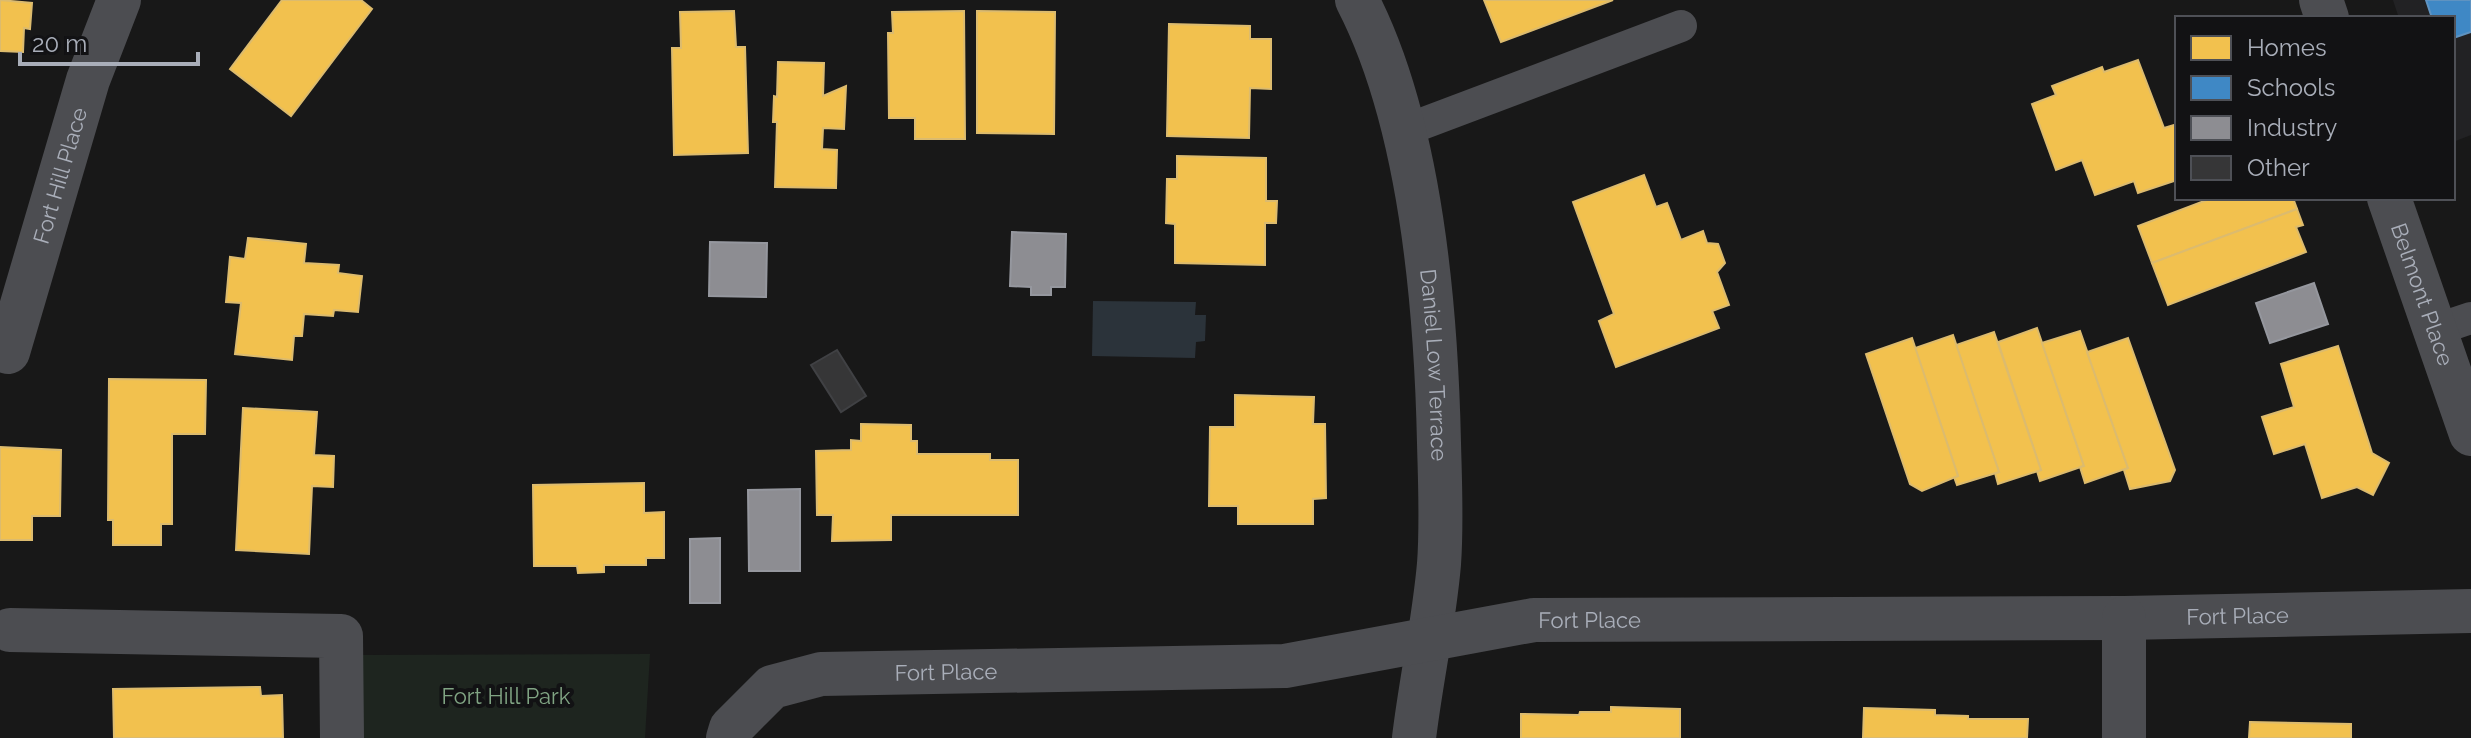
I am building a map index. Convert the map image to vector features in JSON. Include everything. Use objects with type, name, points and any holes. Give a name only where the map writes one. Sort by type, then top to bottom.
[{"type":"street","name":"Fort Hill Place","points":[[8,352],[88,80],[119,0]]},
{"type":"street","name":"Daniel Low Terrace","points":[[1357,0],[1381,46],[1403,131],[1420,225],[1437,358],[1440,539],[1414,738]]},
{"type":"street","name":"Belmont Place","points":[[2390,200],[2453,324],[2471,434]]},
{"type":"street","name":"Fort Place","points":[[730,733],[772,687],[821,674],[1285,666],[1534,620],[2124,618],[2471,611]]},
{"type":"street","points":[[2124,618],[2124,738]]},
{"type":"street","points":[[10,630],[341,636],[342,738]]},
{"type":"lane","points":[[1403,131],[1681,26]]},
{"type":"shaded area","points":[[2393,0],[2471,0],[2471,135],[2455,141],[2455,16],[2398,16]]},
{"type":"shaded area","points":[[1093,301],[1196,302],[1195,315],[1206,315],[1205,341],[1196,342],[1195,358],[1092,356]]},
{"type":"green space","name":"Fort Hill Park","points":[[650,654],[645,738],[362,738],[362,655]]},
{"type":"building: Homes","points":[[0,0],[32,3],[30,29],[24,28],[23,52],[0,51]]},
{"type":"building: Homes","points":[[282,0],[361,0],[372,9],[291,116],[230,69]]},
{"type":"building: Homes","points":[[1484,0],[1613,0],[1501,42]]},
{"type":"building: Homes","points":[[734,11],[736,47],[745,47],[748,153],[674,155],[672,48],[681,48],[680,12]]},
{"type":"building: Homes","points":[[964,11],[965,139],[915,139],[915,118],[889,118],[888,33],[893,33],[892,12]]},
{"type":"building: Homes","points":[[977,11],[1055,12],[1054,134],[977,133]]},
{"type":"building: Homes","points":[[1169,24],[1250,26],[1250,39],[1271,39],[1271,89],[1250,88],[1249,138],[1167,136]]},
{"type":"building: Homes","points":[[2138,60],[2164,128],[2175,125],[2175,181],[2138,193],[2134,181],[2095,195],[2082,160],[2056,170],[2032,104],[2056,95],[2052,86],[2102,67],[2104,72]]},
{"type":"building: Homes","points":[[778,62],[824,63],[823,96],[846,86],[844,129],[823,128],[822,149],[837,150],[836,188],[775,187],[777,122],[773,122]]},
{"type":"building: Homes","points":[[1177,156],[1266,158],[1266,201],[1277,201],[1276,223],[1265,223],[1265,265],[1175,263],[1175,224],[1166,223],[1167,179],[1177,179]]},
{"type":"building: Homes","points":[[1644,175],[1656,207],[1667,203],[1681,240],[1703,231],[1707,243],[1718,244],[1725,263],[1717,272],[1729,305],[1712,311],[1719,328],[1616,367],[1599,321],[1614,314],[1573,202]]},
{"type":"building: Homes","points":[[2207,200],[2294,200],[2297,209],[2152,263],[2138,226]]},
{"type":"building: Homes","points":[[2297,209],[2303,225],[2296,227],[2306,252],[2168,305],[2152,263]]},
{"type":"building: Homes","points":[[248,238],[306,244],[304,263],[339,265],[338,273],[362,276],[358,312],[334,310],[333,316],[304,314],[302,336],[294,336],[292,360],[235,354],[241,303],[226,302],[230,257],[245,259]]},
{"type":"building: Homes","points":[[2037,328],[2084,466],[2040,481],[2037,471],[2041,470],[1998,342]]},
{"type":"building: Homes","points":[[2080,331],[2128,468],[2085,483],[2080,467],[2084,466],[2042,343]]},
{"type":"building: Homes","points":[[1994,332],[2041,470],[1998,484],[1995,473],[1999,472],[1956,345]]},
{"type":"building: Homes","points":[[1953,335],[1999,472],[1957,485],[1954,477],[1958,476],[1915,348]]},
{"type":"building: Homes","points":[[1912,338],[1958,476],[1922,491],[1910,484],[1866,354]]},
{"type":"building: Homes","points":[[2128,338],[2175,470],[2170,481],[2130,489],[2124,470],[2128,468],[2087,352]]},
{"type":"building: Homes","points":[[2338,346],[2372,453],[2389,463],[2373,495],[2357,487],[2322,498],[2305,444],[2274,454],[2262,417],[2294,407],[2281,364]]},
{"type":"building: Homes","points":[[109,379],[206,380],[205,434],[172,434],[172,524],[161,524],[161,545],[113,545],[113,520],[108,520]]},
{"type":"building: Homes","points":[[1235,395],[1314,397],[1313,424],[1325,424],[1326,498],[1313,499],[1313,524],[1238,524],[1238,506],[1209,506],[1210,427],[1235,427]]},
{"type":"building: Homes","points":[[243,408],[317,412],[314,455],[334,456],[333,487],[312,486],[309,554],[236,550]]},
{"type":"building: Homes","points":[[861,424],[911,425],[911,441],[917,441],[917,454],[990,454],[990,460],[1018,460],[1018,515],[891,515],[891,540],[832,541],[833,515],[817,515],[816,451],[851,450],[851,440],[861,441]]},
{"type":"building: Homes","points":[[0,447],[61,450],[60,516],[32,516],[32,540],[0,540]]},
{"type":"building: Homes","points":[[644,483],[644,513],[664,512],[664,558],[646,558],[646,565],[604,565],[604,572],[578,573],[577,566],[534,566],[533,485]]},
{"type":"building: Homes","points":[[260,687],[261,696],[282,695],[283,738],[114,738],[113,689]]},
{"type":"building: Homes","points":[[1611,707],[1680,709],[1680,738],[1521,738],[1521,714],[1579,715],[1580,712],[1611,712]]},
{"type":"building: Homes","points":[[1864,708],[1935,710],[1935,715],[1968,716],[1968,719],[2028,719],[2027,738],[1863,738]]},
{"type":"building: Homes","points":[[2250,722],[2351,724],[2351,738],[2249,738]]},
{"type":"building: Schools","points":[[2426,0],[2471,0],[2471,32],[2455,37],[2455,16],[2431,16]]},
{"type":"building: Industry","points":[[1012,232],[1066,234],[1065,287],[1051,287],[1051,295],[1031,295],[1031,287],[1010,286]]},
{"type":"building: Industry","points":[[710,242],[767,243],[766,297],[709,296]]},
{"type":"building: Industry","points":[[2314,283],[2328,324],[2270,343],[2256,303]]},
{"type":"building: Industry","points":[[800,489],[800,571],[749,571],[748,490]]},
{"type":"building: Industry","points":[[720,538],[720,603],[690,603],[690,539]]},
{"type":"building: Other","points":[[837,350],[866,396],[841,412],[811,365]]}]
